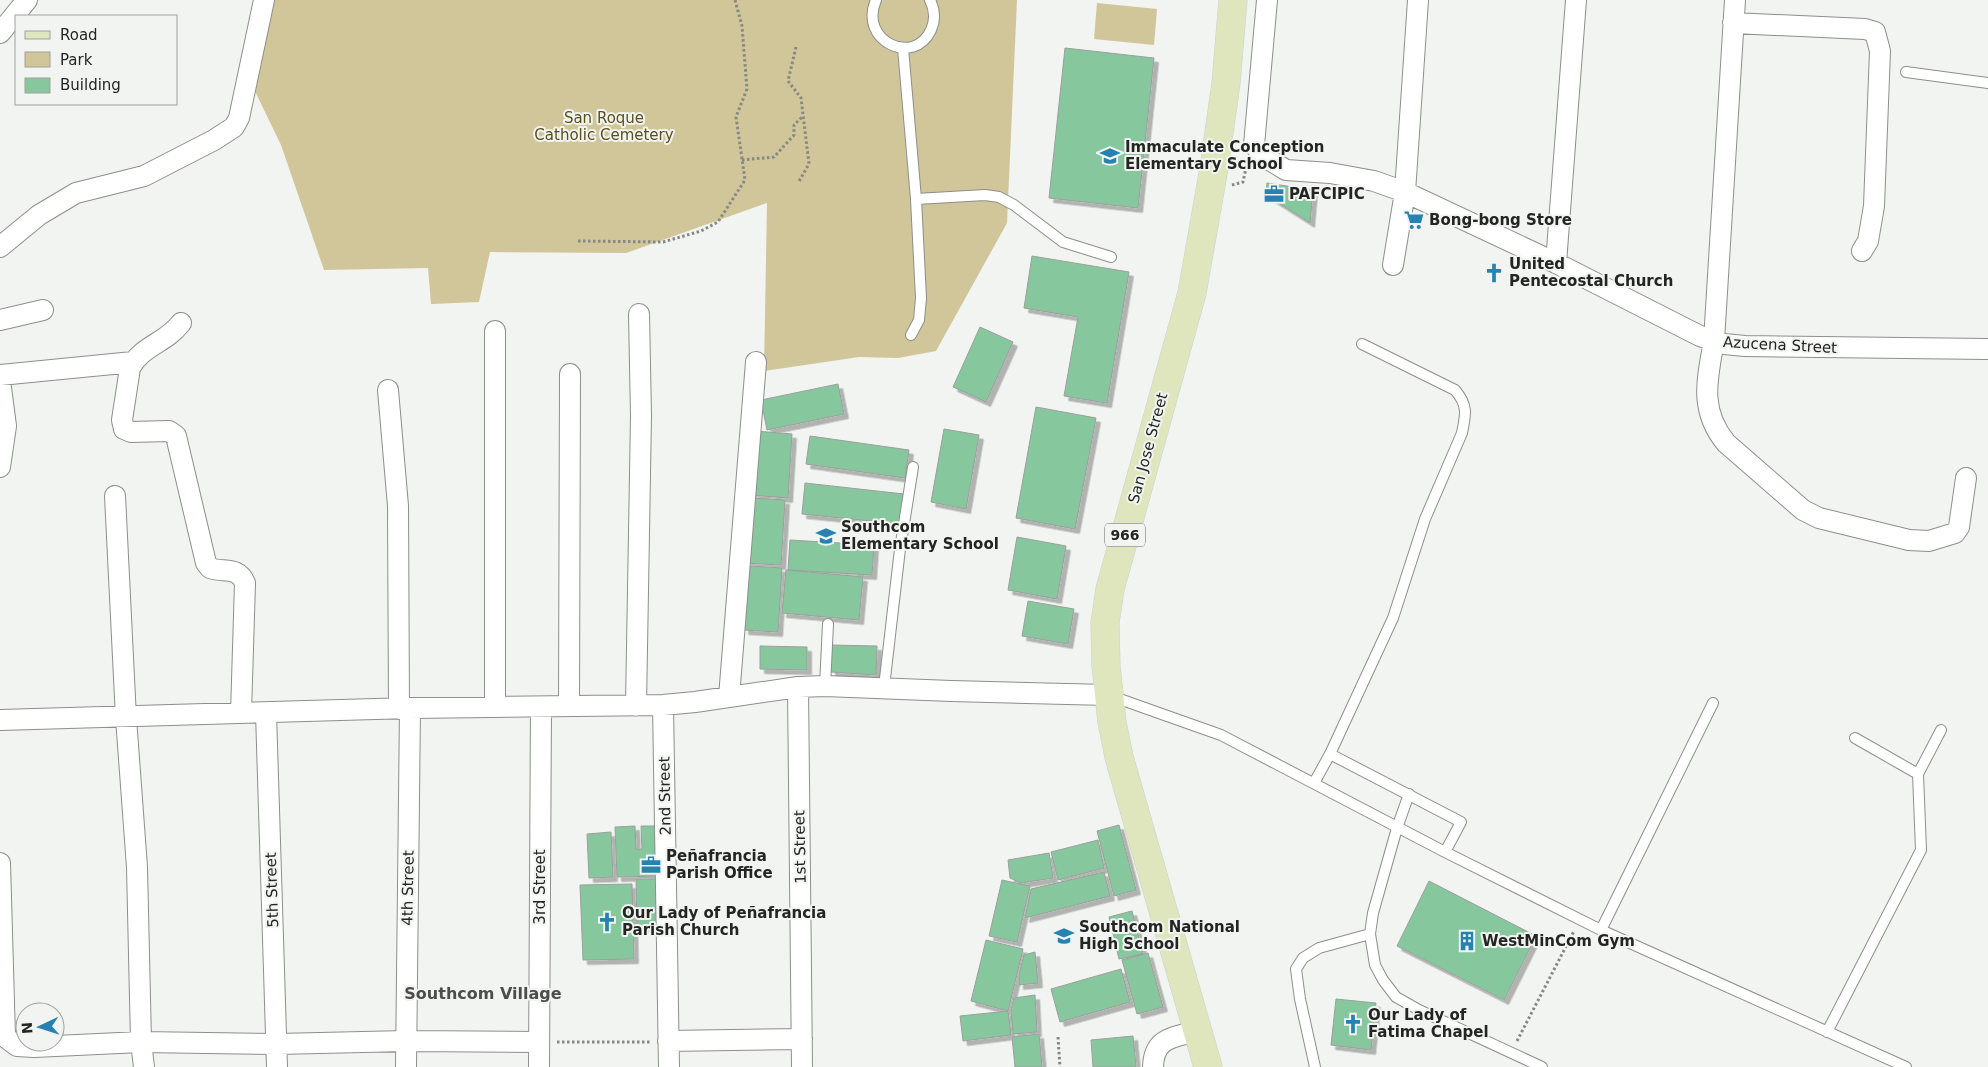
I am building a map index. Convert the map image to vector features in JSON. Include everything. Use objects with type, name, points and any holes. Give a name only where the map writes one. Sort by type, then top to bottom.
[{"type":"main road","name":"San Jose Street","points":[[1208,1067],[1120,757],[1108,695],[1105,623],[1110,589],[1192,293],[1223,102],[1233,0]]},
{"type":"street","points":[[0,33],[26,0]]},
{"type":"street","points":[[0,247],[39,215],[76,193],[144,176],[214,140],[234,127],[239,118],[264,0]]},
{"type":"street","name":"Azucena Street","points":[[1267,0],[1254,145],[1268,159],[1286,170],[1330,173],[1374,181],[1404,192],[1556,263],[1700,336],[1714,341],[1745,346],[1988,349]]},
{"type":"street","points":[[1393,265],[1404,192],[1418,0]]},
{"type":"street","points":[[1556,263],[1576,0]]},
{"type":"street","points":[[1735,0],[1714,341],[1708,376],[1707,400],[1716,431],[1726,443],[1803,510],[1819,518],[1909,540],[1929,541],[1955,533],[1959,527],[1966,478]]},
{"type":"street","points":[[1733,23],[1865,29],[1875,32],[1880,51],[1874,206],[1868,241],[1862,251]]},
{"type":"street","points":[[0,320],[43,310]]},
{"type":"street","points":[[636,706],[641,416],[639,314]]},
{"type":"street","points":[[181,323],[174,333],[146,350],[133,362],[130,368],[122,420],[124,430],[131,432],[169,431],[176,436],[206,563],[210,568],[216,570],[235,571],[242,576],[245,583],[242,712]]},
{"type":"street","points":[[495,331],[495,707]]},
{"type":"street","points":[[0,375],[133,362]]},
{"type":"street","points":[[729,697],[756,362]]},
{"type":"street","points":[[569,706],[570,374]]},
{"type":"street","points":[[0,380],[6,426],[0,467]]},
{"type":"street","name":"4th Street","points":[[388,390],[398,506],[404,709],[406,1067]]},
{"type":"street","points":[[115,496],[126,718],[136,867],[141,1042],[144,1067]]},
{"type":"street","points":[[0,720],[126,718],[242,712],[636,706],[729,697],[798,687],[824,686],[1108,695]]},
{"type":"street","name":"1st Street","points":[[798,687],[802,1067]]},
{"type":"street","name":"2nd Street","points":[[664,704],[669,1067]]},
{"type":"street","name":"3rd Street","points":[[538,1067],[541,707]]},
{"type":"street","name":"5th Street","points":[[266,713],[277,1067]]},
{"type":"street","points":[[0,863],[6,1037],[17,1046],[34,1047],[141,1042],[277,1044],[406,1041],[538,1042]]},
{"type":"street","points":[[1153,1067],[1156,1050],[1160,1044],[1168,1039],[1197,1031]]},
{"type":"street","points":[[668,1041],[802,1039]]},
{"type":"lane","points":[[876,0],[872,9],[872,23],[879,36],[890,45],[903,48],[917,45],[928,36],[935,22],[934,8],[930,0]]},
{"type":"lane","points":[[903,48],[916,199],[922,298],[919,320],[911,335]]},
{"type":"lane","points":[[1906,72],[1988,83]]},
{"type":"lane","points":[[916,199],[985,195],[999,198],[1014,205],[1063,242],[1111,257]]},
{"type":"lane","points":[[1314,783],[1330,754],[1393,618],[1425,518],[1462,433],[1466,408],[1462,398],[1455,390],[1362,344]]},
{"type":"lane","points":[[884,687],[900,549],[913,467]]},
{"type":"lane","points":[[824,686],[828,624]]},
{"type":"lane","points":[[1108,695],[1221,735],[1397,828],[1601,930],[1900,1066]]},
{"type":"lane","points":[[1601,930],[1713,704]]},
{"type":"lane","points":[[1827,1032],[1921,850],[1918,774],[1941,730]]},
{"type":"lane","points":[[1855,738],[1918,774]]},
{"type":"lane","points":[[1330,754],[1461,822],[1445,852]]},
{"type":"lane","points":[[1409,794],[1372,913],[1370,934],[1375,965],[1396,997],[1542,1067]]},
{"type":"lane","points":[[1315,1067],[1300,999],[1296,969],[1303,958],[1319,948],[1370,934]]},
{"type":"path","points":[[578,241],[663,242],[701,231],[718,222],[745,180],[736,117],[746,89],[742,26],[735,0]]},
{"type":"path","points":[[796,47],[788,81],[800,98],[809,164],[798,183]]},
{"type":"path","points":[[742,160],[774,157],[794,135],[794,125],[802,117]]},
{"type":"path","points":[[1511,1052],[1580,919]]},
{"type":"path","points":[[1058,1037],[1060,1067]]},
{"type":"path","points":[[538,1042],[668,1041]]},
{"type":"green space","name":"San Roque Catholic Cemetery","points":[[269,0],[1017,0],[1007,223],[936,351],[898,358],[859,357],[764,371],[767,203],[626,253],[490,252],[479,302],[431,304],[428,268],[324,270],[281,145],[250,81]]},
{"type":"green space","points":[[1097,3],[1157,9],[1154,45],[1094,39]]},
{"type":"building","points":[[1065,48],[1154,58],[1138,208],[1049,198]]},
{"type":"building","points":[[1267,183],[1313,190],[1310,223],[1266,195]]},
{"type":"building","points":[[1032,256],[1129,272],[1107,403],[1064,396],[1078,317],[1024,308]]},
{"type":"building","points":[[980,327],[1013,342],[986,402],[953,387]]},
{"type":"building","points":[[838,384],[844,414],[767,430],[761,400]]},
{"type":"building","points":[[1036,407],[1096,418],[1075,529],[1016,518]]},
{"type":"building","points":[[944,429],[979,435],[966,509],[931,502]]},
{"type":"building","points":[[755,431],[792,434],[788,498],[751,495]]},
{"type":"building","points":[[810,436],[909,450],[905,478],[806,464]]},
{"type":"building","points":[[805,483],[904,494],[901,524],[802,514]]},
{"type":"building","points":[[751,498],[785,500],[781,565],[746,563]]},
{"type":"building","points":[[1017,537],[1066,546],[1057,599],[1008,590]]},
{"type":"building","points":[[790,540],[874,545],[872,575],[788,570]]},
{"type":"building","points":[[748,566],[782,568],[778,632],[744,630]]},
{"type":"building","points":[[786,570],[863,577],[859,620],[782,613]]},
{"type":"building","points":[[1028,601],[1074,609],[1068,644],[1022,636]]},
{"type":"building","points":[[832,645],[877,646],[876,675],[831,672]]},
{"type":"building","points":[[760,646],[807,647],[807,670],[760,669]]},
{"type":"building","points":[[1119,825],[1136,890],[1114,896],[1097,831]]},
{"type":"building","points":[[635,826],[636,849],[642,849],[641,826],[658,826],[660,876],[617,877],[615,827]]},
{"type":"building","points":[[611,832],[613,877],[589,878],[587,834]]},
{"type":"building","points":[[1098,840],[1104,868],[1058,880],[1051,852]]},
{"type":"building","points":[[1049,853],[1053,878],[1021,883],[1010,878],[1008,860]]},
{"type":"building","points":[[1104,872],[1110,896],[1025,918],[1031,889]]},
{"type":"building","points":[[636,879],[659,879],[661,927],[637,928]]},
{"type":"building","points":[[1002,880],[1030,886],[1017,942],[989,936]]},
{"type":"building","name":"WestMinCom Gym","points":[[1429,881],[1536,936],[1504,1000],[1397,946]]},
{"type":"building","name":"Our Lady of Peñafrancia Parish Church","points":[[632,884],[634,959],[583,960],[580,885]]},
{"type":"building","points":[[1132,911],[1143,954],[1119,959],[1109,917]]},
{"type":"building","points":[[986,940],[1023,949],[1008,1011],[971,1001]]},
{"type":"building","points":[[1035,952],[1038,983],[1019,985],[1019,974],[1024,955]]},
{"type":"building","points":[[1148,953],[1163,1007],[1137,1014],[1122,960]]},
{"type":"building","points":[[1121,969],[1130,1002],[1060,1022],[1051,989]]},
{"type":"building","points":[[1035,995],[1037,1032],[1013,1034],[1011,1010],[1014,998]]},
{"type":"building","name":"Our Lady of Fatima Chapel","points":[[1336,999],[1376,1003],[1371,1050],[1331,1045]]},
{"type":"building","points":[[1008,1011],[1011,1035],[963,1041],[960,1016]]},
{"type":"building","points":[[1039,1034],[1042,1067],[1015,1067],[1012,1037]]},
{"type":"building","points":[[1133,1036],[1136,1067],[1093,1067],[1091,1040]]},
{"type":"place","name":"Immaculate Conception Elementary School","points":[[1110,156]]},
{"type":"place","name":"PAFCIPIC","points":[[1274,194]]},
{"type":"place","name":"Bong-bong Store","points":[[1414,220]]},
{"type":"place","name":"United Pentecostal Church","points":[[1494,273]]},
{"type":"place","name":"Southcom Elementary School","points":[[826,536]]},
{"type":"place","name":"Peñafrancia Parish Office","points":[[651,865]]},
{"type":"place","name":"Our Lady of Peñafrancia Parish Church","points":[[607,922]]},
{"type":"place","name":"Southcom National High School","points":[[1064,936]]},
{"type":"place","name":"WestMinCom Gym","points":[[1467,941]]},
{"type":"place","name":"Our Lady of Fatima Chapel","points":[[1353,1024]]},
{"type":"district","name":"Southcom Village","points":[[483,993]]}]
